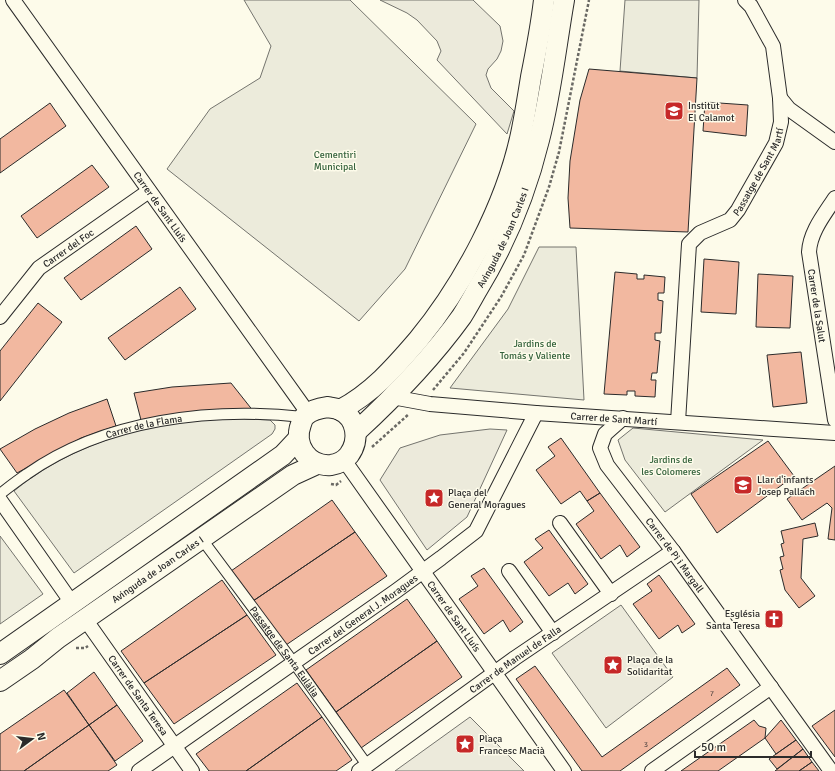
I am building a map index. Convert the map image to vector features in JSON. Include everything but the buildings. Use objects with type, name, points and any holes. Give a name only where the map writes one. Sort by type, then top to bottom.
[{"type":"main road","name":"Avinguda de Joan Carles I","points":[[340,410],[375,387],[405,356],[426,331],[464,274],[489,226],[511,168],[521,135],[544,0]]},
{"type":"main road","name":"Avinguda de Joan Carles I","points":[[356,432],[392,397],[440,344],[462,316],[490,269],[509,229],[530,174],[540,139],[564,0]]},
{"type":"main road","points":[[328,407],[340,410],[348,416],[353,423],[356,432],[356,440],[353,450],[344,460],[334,465],[317,464],[306,455],[301,448],[298,439],[299,429],[306,415],[320,408],[328,407]]},
{"type":"main road","name":"Avinguda de Joan Carles I","points":[[0,654],[283,455],[298,439]]},
{"type":"main road","name":"Avinguda de Joan Carles I","points":[[0,681],[201,538],[293,475],[317,464]]},
{"type":"street","name":"Carrer de Sant Lluís","points":[[13,0],[306,415]]},
{"type":"street","name":"Passatge de Sant Martí","points":[[678,422],[689,244],[700,233],[730,220],[738,210],[776,143],[781,122],[780,98],[773,46],[751,6],[745,0]]},
{"type":"street","points":[[780,98],[789,109],[835,142]]},
{"type":"street","name":"Carrer del Foc","points":[[0,317],[40,268],[149,192]]},
{"type":"street","name":"Carrer de la Salut","points":[[835,198],[813,233],[809,242],[809,252],[835,420]]},
{"type":"street","name":"Carrer de Sant Martí","points":[[392,397],[430,404],[536,413],[835,433]]},
{"type":"street","name":"Carrer del General J. Moragues","points":[[139,771],[423,572],[476,531],[536,413]]},
{"type":"street","name":"Carrer de la Flama","points":[[0,494],[27,473],[59,455],[96,438],[135,426],[180,418],[225,414],[306,415]]},
{"type":"street","name":"Carrer de Pi i Margall","points":[[623,418],[605,434],[600,448],[607,465],[672,551],[832,771]]},
{"type":"street","name":"Carrer de Sant Lluís","points":[[344,460],[564,771]]},
{"type":"street","points":[[0,500],[72,603]]},
{"type":"street","points":[[560,523],[611,594]]},
{"type":"street","name":"Passatge de Santa Eulàlia","points":[[201,538],[294,663],[363,768]]},
{"type":"street","name":"Carrer de Manuel de Falla","points":[[363,768],[553,633],[672,551]]},
{"type":"street","points":[[509,571],[553,633]]},
{"type":"street","name":"Carrer de Santa Teresa","points":[[85,620],[192,771]]},
{"type":"street","points":[[652,771],[771,687]]},
{"type":"green space","name":"Cementiri Municipal","points":[[244,0],[350,0],[476,124],[405,269],[359,321],[167,169],[210,109],[260,78],[271,46]]},
{"type":"green space","points":[[625,0],[699,0],[697,78],[620,71]]},
{"type":"green space","name":"Jardins de Tomás y Valiente","points":[[539,247],[576,247],[584,400],[450,388],[508,309]]},
{"type":"green space","points":[[222,418],[270,420],[275,425],[275,429],[272,434],[74,573],[14,491],[32,478],[70,455],[111,438],[154,426],[176,422]]},
{"type":"green space","name":"Jardins de les Colomeres","points":[[633,428],[763,440],[665,512],[625,460],[618,440]]},
{"type":"green space","points":[[0,536],[43,594],[0,624]]},
{"type":"shaded area","points":[[380,0],[473,0],[500,26],[503,41],[501,51],[497,59],[488,69],[486,75],[491,88],[514,111],[507,134],[437,60],[441,51],[437,41],[417,20],[407,13]]},
{"type":"shaded area","name":"Plaça del General Moragues","points":[[490,429],[507,430],[467,517],[427,550],[380,480],[400,448],[440,435]]},
{"type":"shaded area","name":"Plaça de la Solidaritat","points":[[621,605],[673,677],[606,728],[552,653]]},
{"type":"shaded area","name":"Plaça Francesc Macià","points":[[470,717],[524,771],[395,771]]},
{"type":"place","name":"Institut El Calamot","points":[[674,111]]},
{"type":"place","name":"Llar d'infants Josep Pallach","points":[[743,485]]},
{"type":"place","name":"Plaça del General Moragues","points":[[434,498]]},
{"type":"place","name":"Església Santa Teresa","points":[[774,619]]},
{"type":"place","name":"Plaça de la Solidaritat","points":[[613,665]]},
{"type":"place","name":"Plaça Francesc Macià","points":[[465,744]]}]
